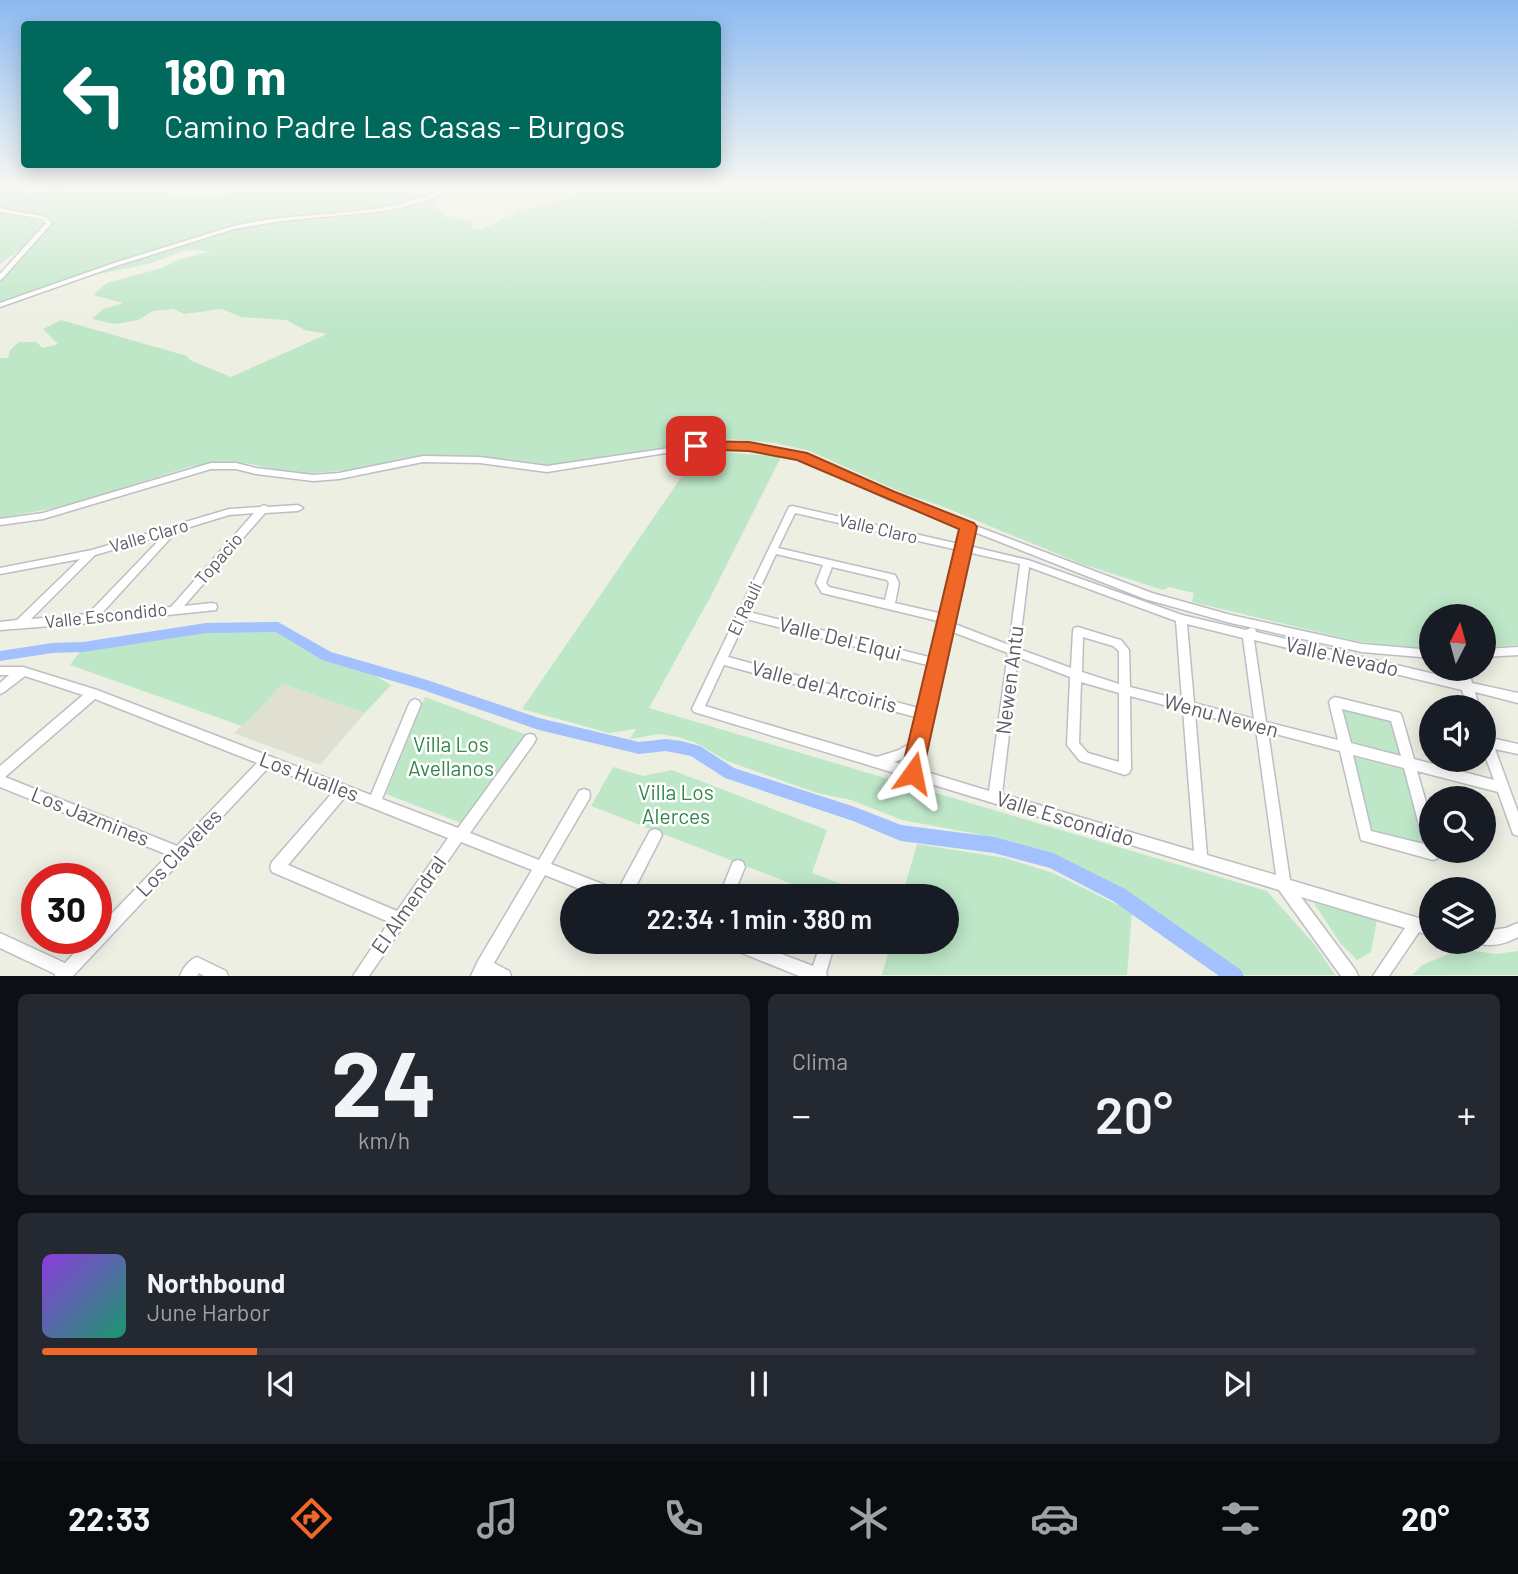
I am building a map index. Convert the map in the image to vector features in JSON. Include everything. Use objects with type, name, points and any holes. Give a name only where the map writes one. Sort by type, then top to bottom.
[{"type":"street","points":[[0,278],[41,232]]},
{"type":"street","points":[[0,304],[142,255],[222,232]]},
{"type":"street","points":[[0,522],[43,516],[211,466],[236,466],[313,478],[340,476],[410,461],[437,459],[480,460],[547,469],[717,444],[757,447],[802,456],[890,496],[1121,587],[1255,625],[1362,648],[1419,653]]},
{"type":"street","name":"Valle Claro","points":[[0,571],[92,553],[229,512],[299,508]]},
{"type":"street","name":"Topacio","points":[[174,610],[264,509]]},
{"type":"street","name":"Valle Claro","points":[[792,509],[1025,562]]},
{"type":"street","name":"El Raulí","points":[[698,709],[792,509]]},
{"type":"street","points":[[913,773],[968,527]]},
{"type":"street","points":[[90,618],[174,530]]},
{"type":"street","points":[[773,550],[891,577],[894,583],[889,605]]},
{"type":"street","points":[[19,625],[92,553]]},
{"type":"street","points":[[1025,562],[1181,619],[1201,860]]},
{"type":"street","name":"Newen Antu","points":[[995,797],[1025,562]]},
{"type":"street","name":"Wenu Newen","points":[[829,563],[821,583],[826,590],[947,622],[1076,675],[1125,691],[1503,788]]},
{"type":"street","name":"Valle Escondido","points":[[0,626],[212,607]]},
{"type":"street","name":"Valle Del Elqui","points":[[743,614],[937,663]]},
{"type":"street","name":"Valle Nevado","points":[[1181,619],[1518,698]]},
{"type":"street","points":[[1255,625],[1248,636],[1284,885],[1351,975]]},
{"type":"street","points":[[1078,631],[1117,643],[1124,650],[1125,769],[1084,757],[1073,745],[1076,675],[1078,631]]},
{"type":"street","points":[[1496,652],[1518,651]]},
{"type":"street","name":"Valle del Arcoiris","points":[[722,660],[926,715]]},
{"type":"street","name":"Los Hualles","points":[[0,671],[23,671],[93,693],[584,884]]},
{"type":"street","points":[[0,689],[23,671]]},
{"type":"street","points":[[1464,681],[1469,695]]},
{"type":"street","points":[[0,774],[93,693]]},
{"type":"street","points":[[1419,801],[1396,718],[1335,702],[1366,835],[1419,849]]},
{"type":"street","points":[[374,802],[415,704]]},
{"type":"street","name":"Valle Escondido","points":[[698,709],[1419,926]]},
{"type":"street","points":[[459,835],[530,739]]},
{"type":"street","points":[[1496,742],[1518,749]]},
{"type":"street","points":[[878,762],[903,754],[919,744]]},
{"type":"street","name":"Los Claveles","points":[[64,973],[267,761]]},
{"type":"street","points":[[1496,769],[1513,806],[1518,830]]},
{"type":"street","name":"Los Jazmines","points":[[0,781],[179,853]]},
{"type":"street","points":[[343,790],[277,867],[399,919]]},
{"type":"street","points":[[504,975],[480,971],[584,794]]},
{"type":"street","name":"El Almendral","points":[[359,975],[459,835]]},
{"type":"street","points":[[629,884],[655,835]]},
{"type":"street","points":[[731,884],[738,867]]},
{"type":"street","points":[[1496,936],[1518,930]]},
{"type":"street","points":[[1380,975],[1419,932]]},
{"type":"street","points":[[0,940],[64,973]]},
{"type":"street","points":[[763,954],[818,975],[824,954]]},
{"type":"street","points":[[192,970],[220,975]]},
{"type":"shaded area","points":[[283,684],[365,713],[320,765],[234,733]]},
{"type":"green space","points":[[0,232],[38,232],[26,245],[0,264]]},
{"type":"green space","points":[[43,232],[1518,232],[1518,645],[1496,646],[1496,604],[1419,604],[1419,650],[1356,641],[1192,602],[1194,593],[1169,587],[1163,590],[1079,563],[944,507],[903,493],[810,451],[775,443],[726,439],[551,465],[478,456],[435,455],[411,457],[351,470],[301,474],[244,463],[220,462],[189,467],[65,506],[0,518],[0,358],[8,358],[10,350],[19,342],[36,342],[43,348],[58,344],[43,329],[61,320],[187,356],[190,360],[231,377],[327,334],[305,330],[286,320],[241,317],[222,309],[184,314],[173,309],[153,311],[138,320],[115,324],[92,319],[103,309],[123,303],[93,295],[107,283],[212,251],[186,250],[151,263],[81,278],[0,303],[0,282]]},
{"type":"green space","points":[[700,450],[781,457],[712,594],[649,708],[1267,891],[1315,945],[1335,975],[1245,975],[1128,895],[1050,853],[977,834],[902,820],[851,800],[817,793],[727,761],[696,743],[678,737],[659,734],[630,739],[636,729],[609,733],[522,709]]},
{"type":"green space","points":[[278,627],[327,656],[364,669],[391,685],[365,713],[283,684],[242,726],[70,665],[83,647],[206,628]]},
{"type":"green space","name":"Villa Los Avellanos","points":[[425,697],[527,735],[461,823],[386,794]]},
{"type":"green space","points":[[1340,709],[1393,722],[1401,755],[1347,740]]},
{"type":"green space","points":[[1353,757],[1405,770],[1419,819],[1419,842],[1371,829]]},
{"type":"green space","name":"Villa Los Alerces","points":[[613,767],[643,776],[672,770],[827,830],[812,873],[841,884],[792,884],[591,806]]},
{"type":"green space","points":[[917,844],[1005,858],[1053,873],[1132,912],[1127,975],[882,975],[888,954],[959,954],[959,884],[905,884]]},
{"type":"green space","points":[[1314,903],[1377,920],[1371,952],[1357,960],[1340,943]]},
{"type":"green space","points":[[1518,951],[1518,975],[1412,975],[1422,965],[1449,954]]},
{"type":"waterway","points":[[0,656],[52,648],[83,647],[206,628],[278,627],[327,656],[539,724],[639,748],[666,745],[681,747],[695,751],[730,773],[855,814],[901,833],[994,845],[1053,861],[1119,895],[1235,976]]},
{"type":"route","points":[[696,446],[749,446],[802,456],[890,496],[968,527],[913,773]]}]
